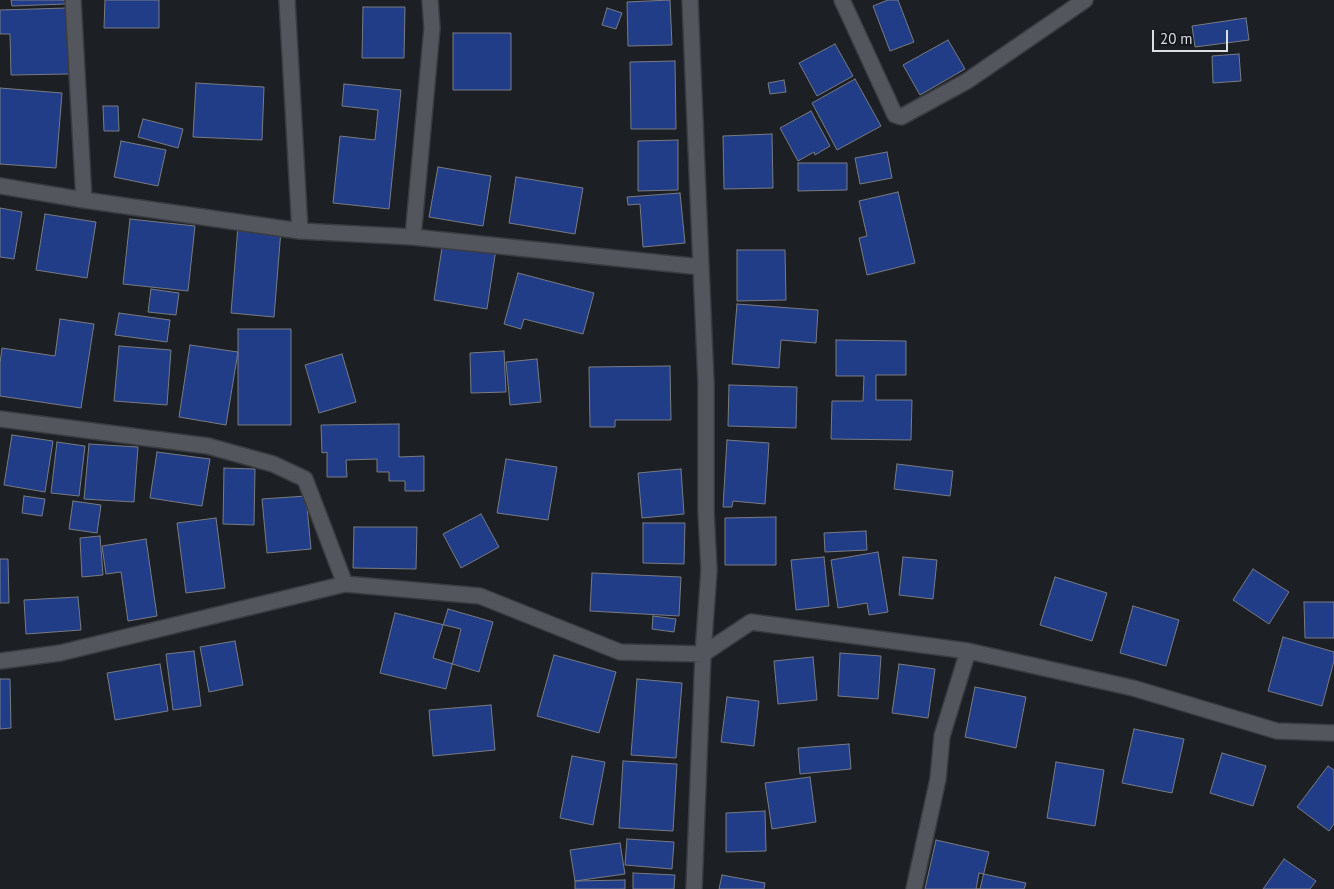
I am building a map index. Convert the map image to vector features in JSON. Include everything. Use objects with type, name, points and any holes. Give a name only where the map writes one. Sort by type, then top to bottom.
[{"type":"street","points":[[73,0],[84,200]]},
{"type":"street","points":[[288,0],[300,231]]},
{"type":"street","points":[[413,237],[432,28],[430,0]]},
{"type":"street","points":[[690,0],[706,383],[706,512],[709,570],[703,654],[694,889]]},
{"type":"street","points":[[842,0],[895,115],[901,117],[967,81],[1085,0]]},
{"type":"street","points":[[0,186],[300,231],[413,237],[701,267]]},
{"type":"street","points":[[0,419],[208,446],[274,464],[305,479],[345,584]]},
{"type":"street","points":[[0,661],[60,653],[345,584],[480,596],[620,652],[703,654],[751,622],[968,651],[1133,688],[1277,731],[1334,733]]},
{"type":"street","points":[[914,889],[938,779],[942,736],[968,651]]},
{"type":"building","points":[[11,0],[64,0],[65,4],[12,6]]},
{"type":"building","points":[[105,0],[159,0],[159,28],[104,28]]},
{"type":"building","points":[[670,0],[672,45],[628,46],[627,2]]},
{"type":"building","points":[[888,0],[898,0],[914,42],[890,51],[873,6]]},
{"type":"building","points":[[363,7],[405,7],[404,58],[362,58]]},
{"type":"building","points":[[67,8],[69,74],[11,75],[10,34],[0,34],[0,10]]},
{"type":"building","points":[[607,8],[622,13],[616,29],[602,25]]},
{"type":"building","points":[[1246,18],[1249,40],[1195,47],[1192,26]]},
{"type":"building","points":[[453,33],[511,33],[511,90],[453,90]]},
{"type":"building","points":[[948,40],[965,69],[920,95],[903,65]]},
{"type":"building","points":[[835,44],[853,76],[817,96],[799,63]]},
{"type":"building","points":[[1239,54],[1241,81],[1213,83],[1212,56]]},
{"type":"building","points":[[675,61],[676,129],[631,129],[630,62]]},
{"type":"building","points":[[855,79],[881,126],[837,150],[812,103]]},
{"type":"building","points":[[784,80],[786,92],[770,94],[768,83]]},
{"type":"building","points":[[196,83],[264,87],[262,140],[193,137]]},
{"type":"building","points":[[344,84],[401,90],[389,209],[333,203],[340,136],[375,140],[378,110],[342,106]]},
{"type":"building","points":[[0,88],[62,93],[56,168],[0,164]]},
{"type":"building","points":[[103,106],[118,106],[119,131],[104,131]]},
{"type":"building","points":[[811,111],[830,146],[815,155],[814,152],[798,161],[780,128]]},
{"type":"building","points":[[143,119],[183,129],[178,148],[138,137]]},
{"type":"building","points":[[772,134],[773,188],[724,189],[723,136]]},
{"type":"building","points":[[678,140],[678,190],[638,191],[638,141]]},
{"type":"building","points":[[121,141],[166,150],[158,186],[114,177]]},
{"type":"building","points":[[887,152],[892,178],[860,184],[855,158]]},
{"type":"building","points":[[798,163],[847,163],[847,190],[798,191]]},
{"type":"building","points":[[438,167],[491,176],[483,226],[429,217]]},
{"type":"building","points":[[516,177],[583,188],[575,234],[509,223]]},
{"type":"building","points":[[898,192],[915,263],[867,275],[859,238],[867,236],[859,201]]},
{"type":"building","points":[[680,193],[685,243],[643,247],[640,204],[628,205],[627,197]]},
{"type":"building","points":[[0,208],[22,212],[14,259],[0,257]]},
{"type":"building","points":[[45,214],[96,222],[87,278],[36,270]]},
{"type":"building","points":[[130,219],[195,226],[188,291],[123,284]]},
{"type":"building","points":[[238,226],[281,230],[274,317],[231,313]]},
{"type":"building","points":[[443,241],[496,249],[487,309],[434,300]]},
{"type":"building","points":[[737,250],[785,250],[786,300],[737,301]]},
{"type":"building","points":[[518,273],[594,293],[583,334],[524,319],[521,329],[504,324]]},
{"type":"building","points":[[151,289],[179,293],[176,315],[148,312]]},
{"type":"building","points":[[737,304],[818,310],[816,343],[781,340],[779,368],[732,364]]},
{"type":"building","points":[[119,313],[170,320],[167,342],[115,335]]},
{"type":"building","points":[[60,319],[94,324],[81,408],[0,396],[2,348],[55,356]]},
{"type":"building","points":[[238,329],[291,329],[291,425],[238,425]]},
{"type":"building","points":[[836,340],[906,341],[906,375],[876,375],[876,400],[912,400],[911,440],[831,439],[832,401],[863,401],[864,376],[836,376]]},
{"type":"building","points":[[190,345],[238,352],[226,425],[179,417]]},
{"type":"building","points":[[119,346],[171,350],[167,405],[114,401]]},
{"type":"building","points":[[504,351],[506,392],[471,393],[470,353]]},
{"type":"building","points":[[342,354],[356,402],[319,413],[305,365]]},
{"type":"building","points":[[537,359],[541,402],[510,405],[506,362]]},
{"type":"building","points":[[670,366],[671,420],[615,420],[615,427],[590,427],[589,367]]},
{"type":"building","points":[[729,385],[797,387],[796,428],[728,426]]},
{"type":"building","points":[[399,424],[399,457],[424,456],[424,491],[405,491],[405,481],[389,481],[389,472],[377,472],[377,459],[346,460],[347,477],[327,477],[327,452],[322,453],[321,425]]},
{"type":"building","points":[[12,435],[53,441],[45,492],[4,485]]},
{"type":"building","points":[[727,440],[769,443],[765,504],[733,501],[732,507],[723,507]]},
{"type":"building","points":[[57,442],[85,446],[79,496],[51,493]]},
{"type":"building","points":[[89,444],[138,447],[134,502],[84,499]]},
{"type":"building","points":[[157,452],[210,459],[202,506],[150,498]]},
{"type":"building","points":[[506,459],[557,467],[548,520],[497,513]]},
{"type":"building","points":[[897,464],[953,471],[950,496],[894,489]]},
{"type":"building","points":[[224,468],[255,469],[254,525],[223,524]]},
{"type":"building","points":[[681,469],[684,514],[642,518],[638,473]]},
{"type":"building","points":[[24,496],[45,499],[42,516],[22,513]]},
{"type":"building","points":[[306,496],[311,549],[267,553],[262,499]]},
{"type":"building","points":[[73,501],[101,505],[97,533],[69,529]]},
{"type":"building","points":[[481,514],[499,547],[461,568],[443,534]]},
{"type":"building","points":[[776,517],[776,565],[725,565],[725,518]]},
{"type":"building","points":[[216,518],[225,588],[186,593],[177,523]]},
{"type":"building","points":[[643,523],[685,523],[684,564],[643,563]]},
{"type":"building","points":[[354,527],[417,527],[416,569],[353,568]]},
{"type":"building","points":[[866,531],[867,550],[825,552],[824,533]]},
{"type":"building","points":[[100,536],[103,575],[82,577],[80,538]]},
{"type":"building","points":[[146,539],[157,616],[128,621],[121,572],[106,574],[102,546]]},
{"type":"building","points":[[878,552],[888,612],[869,615],[867,603],[838,608],[831,560]]},
{"type":"building","points":[[824,557],[829,606],[796,610],[791,560]]},
{"type":"building","points":[[903,557],[937,560],[933,599],[899,595]]},
{"type":"building","points":[[0,559],[8,559],[9,603],[0,603]]},
{"type":"building","points":[[1253,569],[1289,592],[1269,624],[1233,600]]},
{"type":"building","points":[[592,573],[681,577],[679,616],[590,611]]},
{"type":"building","points":[[1055,577],[1107,593],[1092,641],[1040,625]]},
{"type":"building","points":[[78,597],[81,630],[26,634],[24,600]]},
{"type":"building","points":[[1304,602],[1334,602],[1334,638],[1305,638]]},
{"type":"building","points":[[1133,606],[1179,620],[1166,666],[1120,653]]},
{"type":"building","points":[[448,609],[493,622],[479,672],[433,658]]},
{"type":"building","points":[[395,613],[461,629],[446,689],[380,673]]},
{"type":"building","points":[[653,616],[676,619],[674,632],[652,629]]},
{"type":"building","points":[[1283,637],[1334,652],[1334,661],[1322,706],[1268,691]]},
{"type":"building","points":[[235,641],[243,685],[209,692],[200,647]]},
{"type":"building","points":[[194,651],[201,706],[173,710],[166,654]]},
{"type":"building","points":[[840,653],[881,656],[878,699],[838,696]]},
{"type":"building","points":[[554,655],[616,672],[599,733],[537,716]]},
{"type":"building","points":[[813,657],[817,700],[778,704],[774,661]]},
{"type":"building","points":[[160,664],[168,711],[115,720],[107,673]]},
{"type":"building","points":[[899,664],[935,669],[928,718],[892,713]]},
{"type":"building","points":[[0,679],[10,679],[11,728],[0,729]]},
{"type":"building","points":[[637,679],[682,683],[676,758],[631,755]]},
{"type":"building","points":[[975,687],[1026,697],[1016,748],[965,737]]},
{"type":"building","points":[[727,697],[759,701],[754,746],[721,742]]},
{"type":"building","points":[[491,705],[495,750],[433,756],[429,710]]},
{"type":"building","points":[[1134,729],[1184,739],[1172,793],[1122,783]]},
{"type":"building","points":[[849,744],[851,769],[800,774],[798,748]]},
{"type":"building","points":[[1222,753],[1266,766],[1253,806],[1210,793]]},
{"type":"building","points":[[572,756],[605,762],[593,825],[560,818]]},
{"type":"building","points":[[623,761],[677,764],[673,831],[619,828]]},
{"type":"building","points":[[1056,762],[1104,770],[1095,826],[1047,818]]},
{"type":"building","points":[[1328,766],[1334,770],[1334,824],[1329,831],[1297,807]]},
{"type":"building","points":[[810,777],[816,822],[772,829],[765,783]]},
{"type":"building","points":[[765,811],[766,851],[726,852],[726,813]]},
{"type":"building","points":[[627,839],[674,842],[672,869],[625,865]]},
{"type":"building","points":[[936,840],[989,852],[980,889],[925,889]]},
{"type":"building","points":[[620,843],[625,874],[575,881],[570,850]]},
{"type":"building","points":[[1284,859],[1316,881],[1310,889],[1263,889]]},
{"type":"building","points":[[633,873],[675,875],[674,889],[633,889]]},
{"type":"building","points":[[979,873],[1026,883],[1024,889],[976,889]]},
{"type":"building","points":[[722,875],[765,883],[764,889],[719,889]]},
{"type":"building","points":[[625,880],[625,889],[575,889],[575,881]]}]
